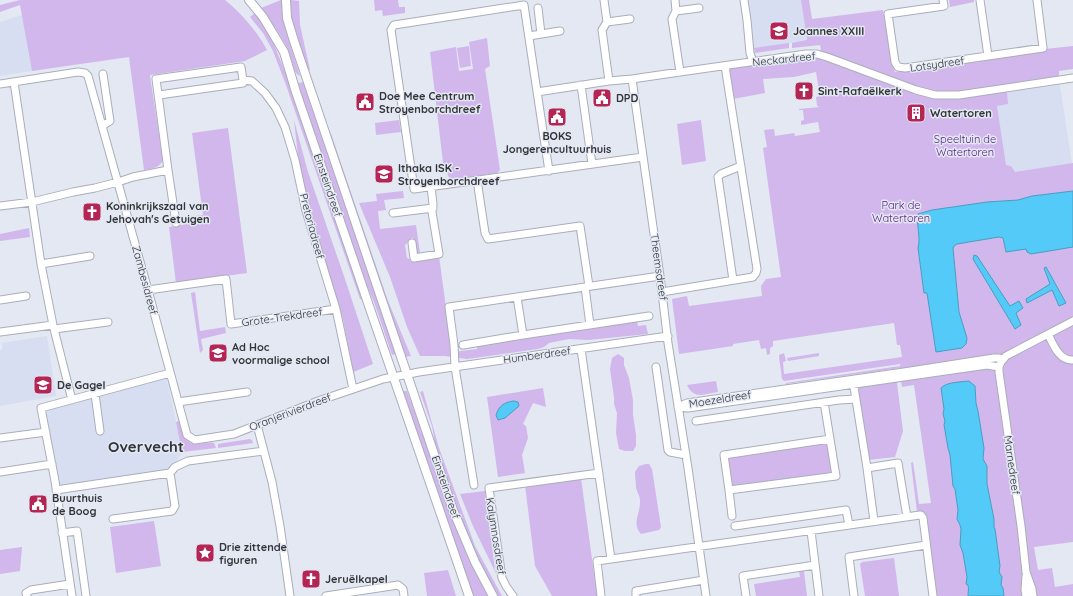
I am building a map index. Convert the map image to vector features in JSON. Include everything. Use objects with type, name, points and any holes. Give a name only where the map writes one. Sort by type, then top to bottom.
[{"type":"main road","name":"Einsteindreef","points":[[248,0],[263,17],[284,52],[296,92],[469,596]]},
{"type":"main road","name":"Einsteindreef","points":[[286,0],[287,18],[294,41],[454,510],[475,562],[493,596]]},
{"type":"street","points":[[604,0],[607,22],[602,30],[609,81]]},
{"type":"street","points":[[674,0],[676,11],[672,19],[680,72]]},
{"type":"street","points":[[744,0],[750,53],[753,62]]},
{"type":"street","name":"Lotsydreef","points":[[943,0],[944,6],[888,14],[896,65],[898,67],[904,68],[1043,48],[1037,0]]},
{"type":"street","points":[[980,0],[988,56]]},
{"type":"street","points":[[549,171],[529,36],[526,3],[486,11],[394,25],[391,30],[414,189],[549,171],[643,157]]},
{"type":"street","points":[[538,8],[541,34]]},
{"type":"street","points":[[676,11],[700,8]]},
{"type":"street","points":[[607,22],[630,19]]},
{"type":"street","points":[[529,36],[560,31]]},
{"type":"street","name":"Neckardreef","points":[[537,92],[806,54],[820,55],[840,61],[916,90],[935,95],[958,95],[1073,78]]},
{"type":"street","points":[[662,292],[753,277],[756,273],[757,269],[725,66]]},
{"type":"street","points":[[159,95],[243,83],[241,67],[156,79],[176,222]]},
{"type":"street","name":"Zambesidreef","points":[[14,82],[78,72],[85,73],[88,76],[187,435]]},
{"type":"street","points":[[102,126],[110,121],[103,74]]},
{"type":"street","name":"Theemsdreef","points":[[632,79],[706,596]]},
{"type":"street","name":"Pretoriadreef","points":[[243,80],[252,81],[265,93],[276,108],[285,127],[296,160],[306,211],[336,309],[353,389]]},
{"type":"street","points":[[0,84],[14,82],[41,264],[54,327],[72,400]]},
{"type":"street","points":[[581,85],[592,164]]},
{"type":"street","points":[[733,280],[718,177],[721,174],[741,166]]},
{"type":"street","points":[[0,206],[32,202],[95,188],[133,177],[168,170]]},
{"type":"street","points":[[477,180],[485,233],[488,239],[580,226],[590,325]]},
{"type":"street","points":[[412,243],[414,258],[439,254],[432,212],[433,204],[431,187]]},
{"type":"street","points":[[393,213],[433,208]]},
{"type":"street","points":[[41,264],[90,256]]},
{"type":"street","points":[[474,485],[455,367],[449,307],[660,276]]},
{"type":"street","name":"Grote-Trekdreef","points":[[148,290],[226,279],[232,324],[336,309]]},
{"type":"street","points":[[0,300],[26,296]]},
{"type":"street","points":[[517,297],[523,335]]},
{"type":"street","name":"Humberdreef","points":[[463,344],[649,316]]},
{"type":"street","name":"Moezeldreef","points":[[853,382],[994,358],[1002,359],[1073,321]]},
{"type":"street","points":[[0,332],[108,322]]},
{"type":"street","points":[[1048,334],[1062,356],[1073,360]]},
{"type":"street","name":"Humberdreef","points":[[407,374],[668,336]]},
{"type":"street","points":[[581,349],[600,473],[611,559]]},
{"type":"street","name":"Marnedreef","points":[[1002,359],[999,367],[1001,391],[1021,526],[1026,572],[1026,596]]},
{"type":"street","name":"Moezeldreef","points":[[678,407],[688,403],[778,391],[988,365],[999,367]]},
{"type":"street","points":[[656,367],[668,450],[670,452],[686,454]]},
{"type":"street","points":[[72,596],[42,408],[170,373]]},
{"type":"street","points":[[393,377],[407,374]]},
{"type":"street","name":"Oranjerivierdreef","points":[[187,435],[195,440],[234,434],[318,401],[393,377]]},
{"type":"street","points":[[853,382],[874,521]]},
{"type":"street","points":[[178,402],[247,392]]},
{"type":"street","points":[[95,394],[100,431]]},
{"type":"street","name":"Moezeldreef","points":[[696,421],[824,402],[856,399]]},
{"type":"street","points":[[729,490],[836,476],[824,402]]},
{"type":"street","points":[[257,425],[272,482],[290,596]]},
{"type":"street","points":[[0,438],[46,432]]},
{"type":"street","points":[[732,516],[724,455],[830,439]]},
{"type":"street","points":[[56,490],[170,473],[175,467],[188,461],[264,451]]},
{"type":"street","points":[[867,468],[898,463],[907,517]]},
{"type":"street","points":[[0,472],[52,464]]},
{"type":"street","points":[[113,519],[172,511],[175,506],[170,473]]},
{"type":"street","name":"Kalymnosdreef","points":[[513,596],[502,578],[489,488],[600,473]]},
{"type":"street","points":[[735,526],[846,510],[849,525]]},
{"type":"street","points":[[601,596],[597,561],[920,515],[922,517],[933,596]]},
{"type":"street","points":[[62,533],[77,531],[86,596]]},
{"type":"street","points":[[811,531],[819,596]]},
{"type":"street","points":[[854,596],[849,557],[926,545]]},
{"type":"street","points":[[746,596],[743,576],[815,565]]},
{"type":"street","name":"Marnedreef","points":[[1026,572],[1033,596]]},
{"type":"street","points":[[636,596],[636,591],[704,580]]},
{"type":"street","points":[[27,596],[26,593],[31,590],[70,584]]},
{"type":"street","points":[[326,596],[398,585],[403,589],[404,596]]},
{"type":"shaded area","name":"Joannes XXIII","points":[[747,0],[801,0],[807,41],[754,48]]},
{"type":"shaded area","points":[[22,15],[32,71],[0,76],[0,22]]},
{"type":"shaded area","points":[[1060,85],[1072,164],[1007,173],[995,94]]},
{"type":"shaded area","points":[[47,336],[56,396],[0,406],[0,350],[2,350],[2,343]]},
{"type":"shaded area","points":[[166,377],[183,450],[173,467],[170,470],[58,486],[45,410]]},
{"type":"green space","points":[[20,0],[225,0],[248,23],[267,50],[245,61],[151,75],[163,161],[157,167],[144,170],[129,57],[32,71],[20,5],[0,12],[0,5]]},
{"type":"green space","points":[[281,0],[285,27],[300,76],[295,71],[287,47],[261,8]]},
{"type":"green space","points":[[291,0],[299,1],[300,25],[310,70],[307,71],[293,27]]},
{"type":"green space","points":[[374,0],[398,0],[399,7],[405,7],[405,13],[383,16],[382,10],[375,11]]},
{"type":"green space","name":"Park de Watertoren","points":[[801,0],[809,0],[812,19],[883,10],[895,72],[1073,46],[1073,69],[1059,71],[1059,76],[994,86],[995,93],[1007,92],[1008,104],[997,106],[1006,165],[1011,166],[1015,172],[1073,163],[1073,542],[1034,547],[1038,570],[1052,568],[1055,587],[1073,584],[1073,596],[936,596],[923,513],[917,512],[911,463],[913,462],[919,504],[931,503],[914,385],[902,387],[901,381],[897,383],[903,431],[895,457],[868,460],[858,389],[860,386],[901,373],[900,368],[786,384],[900,366],[900,364],[784,381],[782,379],[779,355],[784,353],[786,361],[783,362],[784,374],[902,357],[900,345],[897,345],[894,323],[773,341],[773,346],[770,348],[770,354],[767,355],[766,348],[761,349],[759,340],[733,344],[733,346],[679,354],[672,299],[687,296],[689,306],[762,296],[761,286],[766,279],[781,277],[763,148],[767,147],[764,130],[774,129],[775,136],[794,133],[795,136],[820,132],[818,122],[801,125],[801,121],[804,120],[803,110],[799,110],[820,107],[817,106],[816,97],[820,96],[816,72],[794,77],[763,79],[765,93],[733,99],[728,69],[796,59],[816,58],[815,54],[821,50],[820,45],[792,48],[792,43],[807,40]]},
{"type":"green space","points":[[949,0],[974,0],[974,2],[950,7]]},
{"type":"green space","points":[[255,13],[273,42],[286,74],[364,300],[360,299],[273,51],[263,33],[250,17]]},
{"type":"green space","points":[[487,38],[490,66],[485,69],[500,170],[497,173],[450,180],[443,163],[430,52],[456,47],[459,71],[473,69],[469,42]]},
{"type":"green space","points":[[789,43],[789,48],[755,53],[754,48]]},
{"type":"green space","points":[[469,46],[471,66],[460,68],[457,48]]},
{"type":"green space","points":[[295,81],[299,83],[303,82],[396,354],[392,355],[374,302],[363,277]]},
{"type":"green space","points":[[294,120],[308,172],[373,364],[346,375],[346,369],[351,360],[343,319],[323,256],[316,228],[311,217],[298,156]]},
{"type":"green space","points":[[399,120],[401,132],[376,135],[375,123]]},
{"type":"green space","points":[[701,120],[706,161],[682,165],[677,124]]},
{"type":"green space","points":[[228,128],[247,273],[176,283],[169,227],[187,224],[187,217],[203,215],[192,133]]},
{"type":"green space","points":[[330,131],[388,301],[411,356],[405,357],[334,152]]},
{"type":"green space","points":[[403,191],[404,198],[384,200],[386,210],[378,211],[380,229],[416,225],[420,253],[415,253],[413,237],[405,245],[407,258],[412,260],[439,256],[452,352],[477,349],[477,344],[637,320],[638,326],[646,325],[648,334],[588,340],[569,339],[549,343],[538,349],[467,359],[445,356],[420,356],[407,327],[390,277],[359,203],[377,201],[376,194]]},
{"type":"green space","points":[[29,228],[30,237],[0,241],[0,234]]},
{"type":"green space","points":[[195,292],[200,331],[225,327],[226,333],[201,339],[203,350],[200,353],[191,293]]},
{"type":"green space","points":[[819,353],[819,356],[788,361],[787,358]]},
{"type":"green space","points":[[618,354],[624,358],[624,365],[629,378],[633,400],[636,446],[633,451],[619,449],[616,433],[617,413],[614,404],[610,369],[612,358]]},
{"type":"green space","points":[[716,381],[718,392],[704,395],[693,393],[687,385]]},
{"type":"green space","points":[[543,388],[546,407],[533,403],[523,424],[526,426],[528,438],[522,455],[525,473],[498,477],[487,397]]},
{"type":"green space","points":[[402,391],[407,391],[453,521],[475,572],[488,596],[472,596]]},
{"type":"green space","points":[[423,391],[439,448],[475,546],[502,596],[496,596],[472,548],[436,449],[432,426],[420,392]]},
{"type":"green space","points":[[180,421],[183,433],[187,440],[193,444],[214,443],[216,448],[182,452],[176,422]]},
{"type":"green space","points":[[250,439],[253,443],[218,448],[218,444]]},
{"type":"green space","points":[[828,443],[833,474],[732,487],[727,458]]},
{"type":"green space","points":[[649,464],[652,469],[661,527],[659,530],[641,534],[637,526],[640,497],[636,488],[635,472],[639,466]]},
{"type":"green space","points":[[581,478],[597,596],[552,596],[535,566],[525,485]]},
{"type":"green space","points":[[485,491],[495,570],[509,596],[507,596],[473,526],[460,494]]},
{"type":"green space","points":[[154,521],[161,566],[116,573],[110,527]]},
{"type":"green space","points":[[22,547],[20,571],[0,574],[0,550]]},
{"type":"green space","points":[[894,558],[899,596],[865,596],[860,564],[862,562]]},
{"type":"green space","points":[[448,570],[456,596],[427,596],[424,573]]},
{"type":"green space","points":[[799,571],[804,571],[807,596],[756,596],[754,584],[800,577]]},
{"type":"water","points":[[1073,191],[1073,247],[1031,254],[1027,252],[1026,249],[1006,252],[1003,238],[999,237],[957,244],[954,246],[959,312],[967,338],[966,344],[962,348],[936,352],[927,293],[924,293],[918,248],[918,214],[932,210],[987,202],[1018,200],[1032,196]]},
{"type":"water","points":[[974,255],[977,256],[1010,306],[1019,301],[1023,308],[1016,313],[1021,325],[1015,329],[973,259]]},
{"type":"water","points":[[1046,267],[1066,303],[1059,306],[1052,290],[1027,303],[1026,299],[1050,284],[1044,268]]},
{"type":"water","points":[[969,381],[975,386],[976,403],[984,448],[983,459],[987,466],[987,484],[994,519],[1000,566],[999,572],[1002,577],[1001,585],[1004,596],[968,596],[968,585],[966,584],[967,577],[963,553],[960,545],[961,529],[957,519],[958,510],[944,425],[945,421],[941,388],[950,383]]},
{"type":"water","points":[[507,402],[518,402],[518,407],[505,418],[498,420],[496,415],[500,407]]},
{"type":"place","name":"Joannes XXIII","points":[[779,31]]},
{"type":"place","name":"Sint-Rafaëlkerk","points":[[804,91]]},
{"type":"place","name":"DPD","points":[[602,98]]},
{"type":"place","name":"Doe Mee Centrum Stroyenborchdreef","points":[[365,102]]},
{"type":"place","name":"Watertoren","points":[[916,113]]},
{"type":"place","name":"BOKS Jongerencultuurhuis","points":[[557,117]]},
{"type":"place","name":"Ithaka ISK - Stroyenborchdreef","points":[[384,174]]},
{"type":"place","name":"Koninkrijkszaal van Jehovah's Getuigen","points":[[92,212]]},
{"type":"place","name":"Ad Hoc voormalige school","points":[[218,353]]},
{"type":"place","name":"De Gagel","points":[[43,385]]},
{"type":"place","name":"Buurthuis de Boog","points":[[38,504]]},
{"type":"place","name":"Drie zittende figuren","points":[[205,553]]},
{"type":"place","name":"Jeruëlkapel","points":[[311,579]]},
{"type":"district","name":"Overvecht","points":[[146,446]]},
{"type":"park label","name":"Speeltuin de Watertoren","points":[[965,145]]}]
